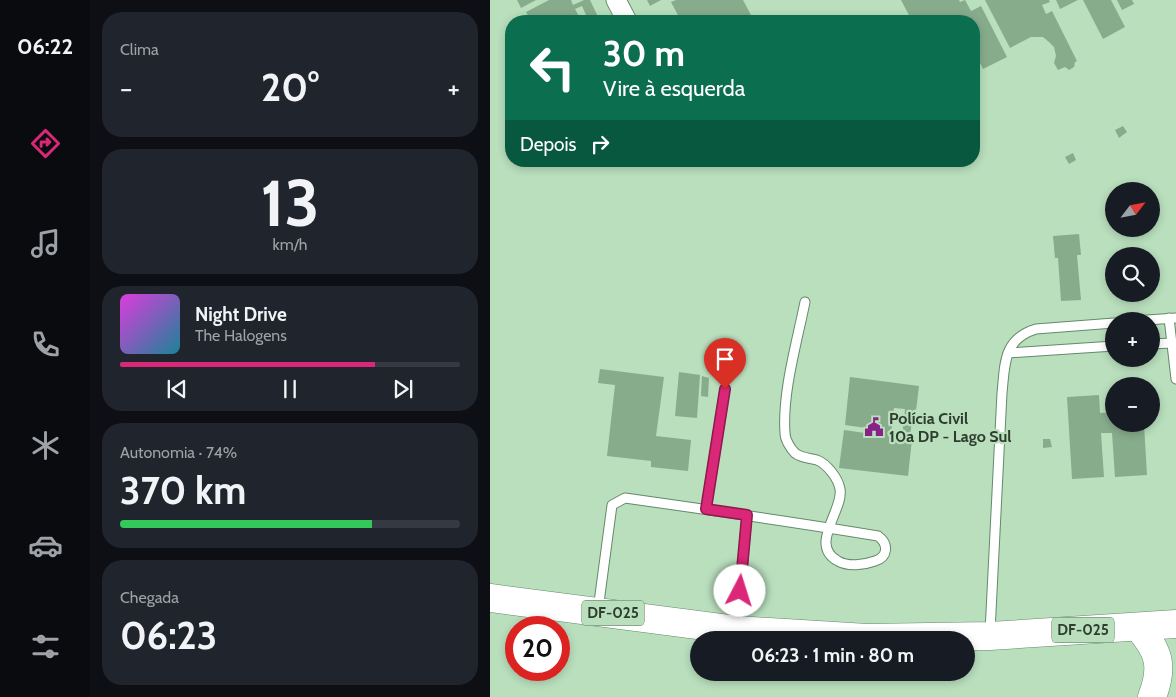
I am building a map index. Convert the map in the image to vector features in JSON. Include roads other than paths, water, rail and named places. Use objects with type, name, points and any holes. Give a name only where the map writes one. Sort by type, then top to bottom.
[{"type":"main road","name":"DF-025","points":[[490,598],[736,630],[867,638],[990,636],[1176,624]]},
{"type":"main road","points":[[1138,627],[1148,638],[1157,655],[1160,668],[1152,697]]},
{"type":"street","points":[[616,0],[624,15]]},
{"type":"lane","points":[[597,611],[612,506],[625,498],[747,515],[829,528],[878,536],[884,540],[885,554],[880,559],[870,563],[855,565],[843,564],[833,558],[826,540],[829,528],[841,496],[840,487],[828,469],[819,461],[805,458],[796,453],[785,435],[786,399],[805,302]]},
{"type":"lane","points":[[1172,318],[1172,343],[1176,379]]},
{"type":"lane","points":[[990,636],[1005,360],[1016,339],[1024,333],[1105,324]]},
{"type":"lane","points":[[1160,344],[1172,343]]},
{"type":"lane","points":[[1008,352],[1105,347]]},
{"type":"lane","points":[[706,509],[725,389]]},
{"type":"lane","points":[[736,630],[747,515]]},
{"type":"place","name":"Polícia Civil 10a DP - Lago Sul","points":[[874,427]]}]
